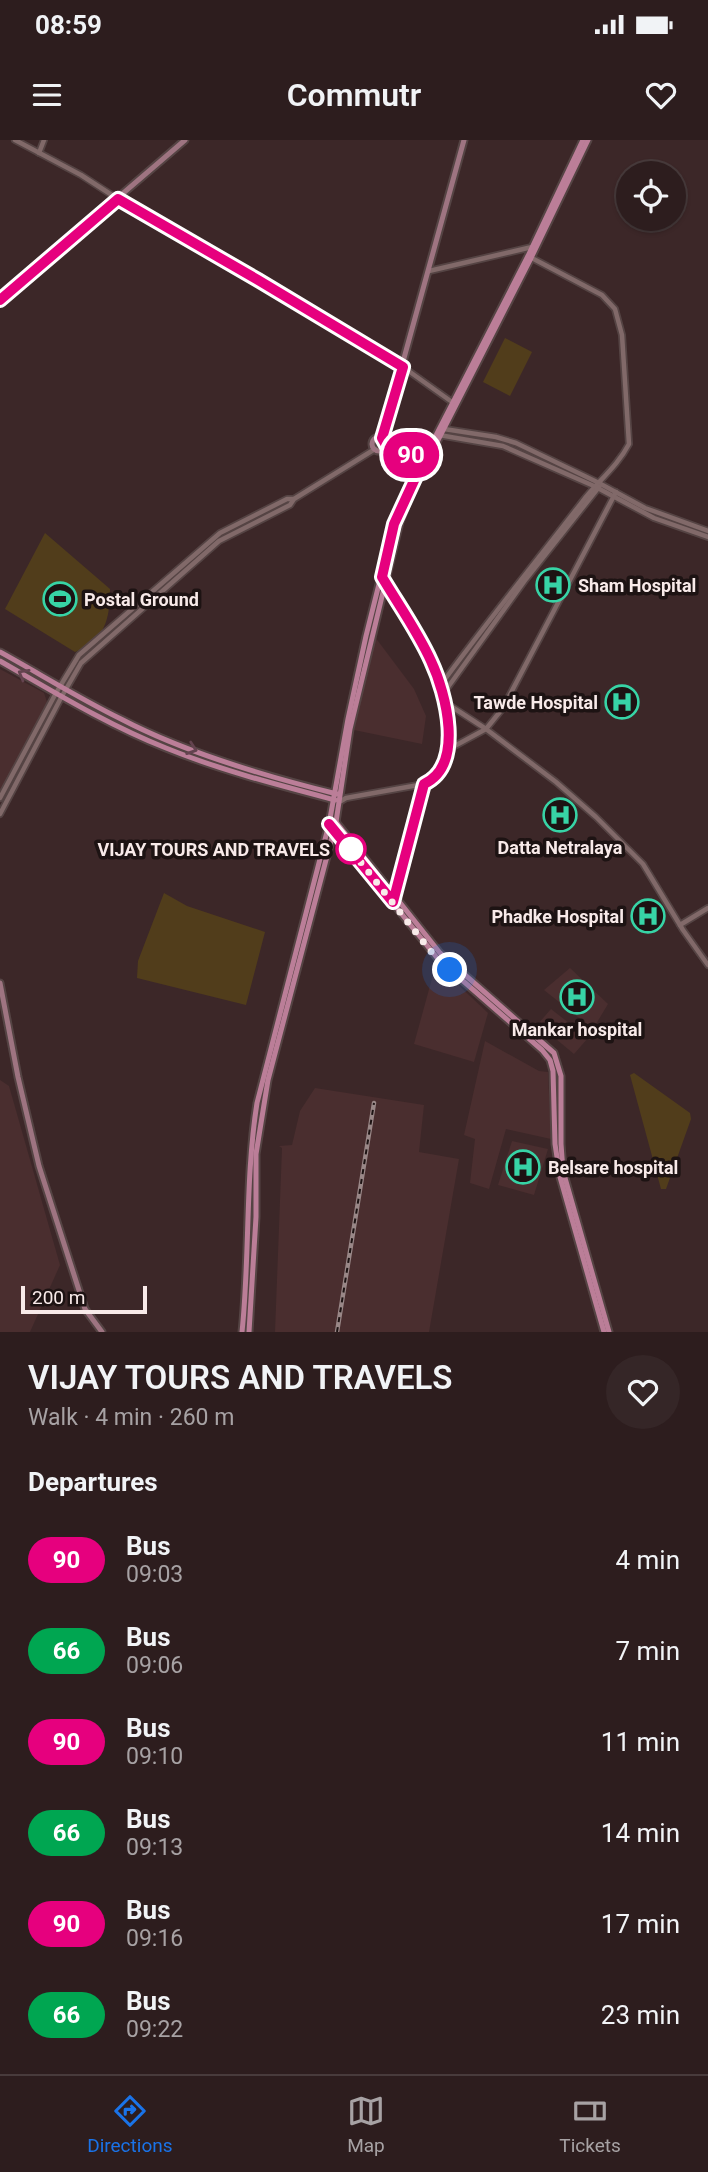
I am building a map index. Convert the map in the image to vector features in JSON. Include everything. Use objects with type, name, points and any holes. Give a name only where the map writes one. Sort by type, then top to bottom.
[{"type":"main road","points":[[0,300],[185,140]]},
{"type":"main road","points":[[384,447],[382,438],[464,140]]},
{"type":"main road","points":[[383,579],[394,524],[422,462],[441,432],[452,402],[534,248],[586,140]]},
{"type":"main road","points":[[242,1332],[248,1254],[250,1146],[257,1103],[340,797],[348,719],[383,579],[411,494],[529,257]]},
{"type":"main road","points":[[382,438],[374,440],[374,449],[384,447],[422,462]]},
{"type":"main road","points":[[0,652],[122,720],[171,742],[340,797]]},
{"type":"main road","points":[[0,661],[121,728],[166,748],[226,769],[340,797]]},
{"type":"main road","points":[[332,821],[395,894],[440,953],[548,1046],[558,1059],[561,1076],[563,1171],[609,1332]]},
{"type":"main road","points":[[332,821],[334,830],[438,959],[550,1060],[554,1071],[555,1144],[560,1177],[604,1332]]},
{"type":"main road","points":[[249,1332],[256,1217],[256,1154],[260,1119],[334,830]]},
{"type":"main road","points":[[0,983],[39,1166],[85,1309],[102,1332]]},
{"type":"street","points":[[15,140],[81,175],[258,280],[403,367],[452,402]]},
{"type":"street","points":[[38,153],[44,140]]},
{"type":"street","points":[[429,271],[534,248]]},
{"type":"street","points":[[440,686],[622,457],[629,444],[622,335],[615,309],[602,295],[529,257]]},
{"type":"street","points":[[441,432],[496,437],[516,443],[598,484],[670,525],[708,537]]},
{"type":"street","points":[[0,798],[79,654],[228,532],[290,505],[294,499],[374,449]]},
{"type":"street","points":[[614,494],[708,531]]},
{"type":"street","points":[[449,749],[486,729],[503,708],[521,678],[614,494]]},
{"type":"street","points":[[340,797],[424,784],[433,780],[444,764],[449,749],[446,703],[432,661],[383,579]]},
{"type":"street","points":[[443,694],[522,582]]},
{"type":"street","points":[[0,814],[58,694]]},
{"type":"street","points":[[446,703],[486,729],[556,782],[598,819],[643,864],[708,965]]},
{"type":"street","points":[[393,902],[424,784]]},
{"type":"street","points":[[680,925],[708,908]]},
{"type":"shaded area","points":[[505,338],[532,352],[510,396],[483,382]]},
{"type":"shaded area","name":"Postal Ground","points":[[45,533],[110,589],[109,610],[104,627],[93,641],[75,652],[5,609]]},
{"type":"shaded area","points":[[375,637],[414,689],[426,716],[422,744],[354,730]]},
{"type":"shaded area","points":[[0,669],[44,693],[48,705],[0,794]]},
{"type":"shaded area","points":[[164,893],[187,906],[265,932],[246,1005],[137,978],[138,961]]},
{"type":"shaded area","points":[[436,964],[488,1013],[474,1062],[414,1044]]},
{"type":"shaded area","name":"Mankar hospital","points":[[570,968],[608,1004],[593,1029],[544,990]]},
{"type":"shaded area","points":[[551,1009],[588,1038],[574,1054],[538,1024]]},
{"type":"shaded area","points":[[485,1041],[539,1071],[548,1072],[551,1139],[506,1129],[489,1189],[470,1183],[475,1139],[464,1135]]},
{"type":"shaded area","points":[[634,1073],[690,1113],[691,1119],[666,1189],[661,1189],[630,1075]]},
{"type":"shaded area","points":[[0,1080],[9,1086],[60,1265],[30,1332],[0,1332]]},
{"type":"shaded area","points":[[315,1088],[424,1105],[419,1152],[459,1159],[429,1332],[275,1332],[282,1148],[279,1146],[292,1145],[300,1111]]},
{"type":"shaded area","name":"Belsare hospital","points":[[512,1141],[548,1149],[534,1195],[498,1185]]},
{"type":"railway","points":[[337,1332],[374,1103]]},
{"type":"bus line","name":"90","points":[[0,300],[118,199],[403,367],[382,438],[386,445],[424,459],[394,524],[382,577],[432,661],[446,703],[449,749],[444,764],[433,780],[424,784],[393,902],[329,824]]},
{"type":"place","name":"Sham Hospital","points":[[553,585]]},
{"type":"place","name":"Postal Ground","points":[[60,599]]},
{"type":"place","name":"Tawde Hospital","points":[[622,702]]},
{"type":"place","name":"Datta Netralaya","points":[[560,815]]},
{"type":"place","name":"VIJAY TOURS AND TRAVELS","points":[[351,849]]},
{"type":"place","name":"Phadke Hospital","points":[[648,916]]},
{"type":"place","name":"Mankar hospital","points":[[577,997]]},
{"type":"place","name":"Belsare hospital","points":[[523,1167]]},
{"type":"route","points":[[351,849],[348,846],[433,954],[450,970]]}]
